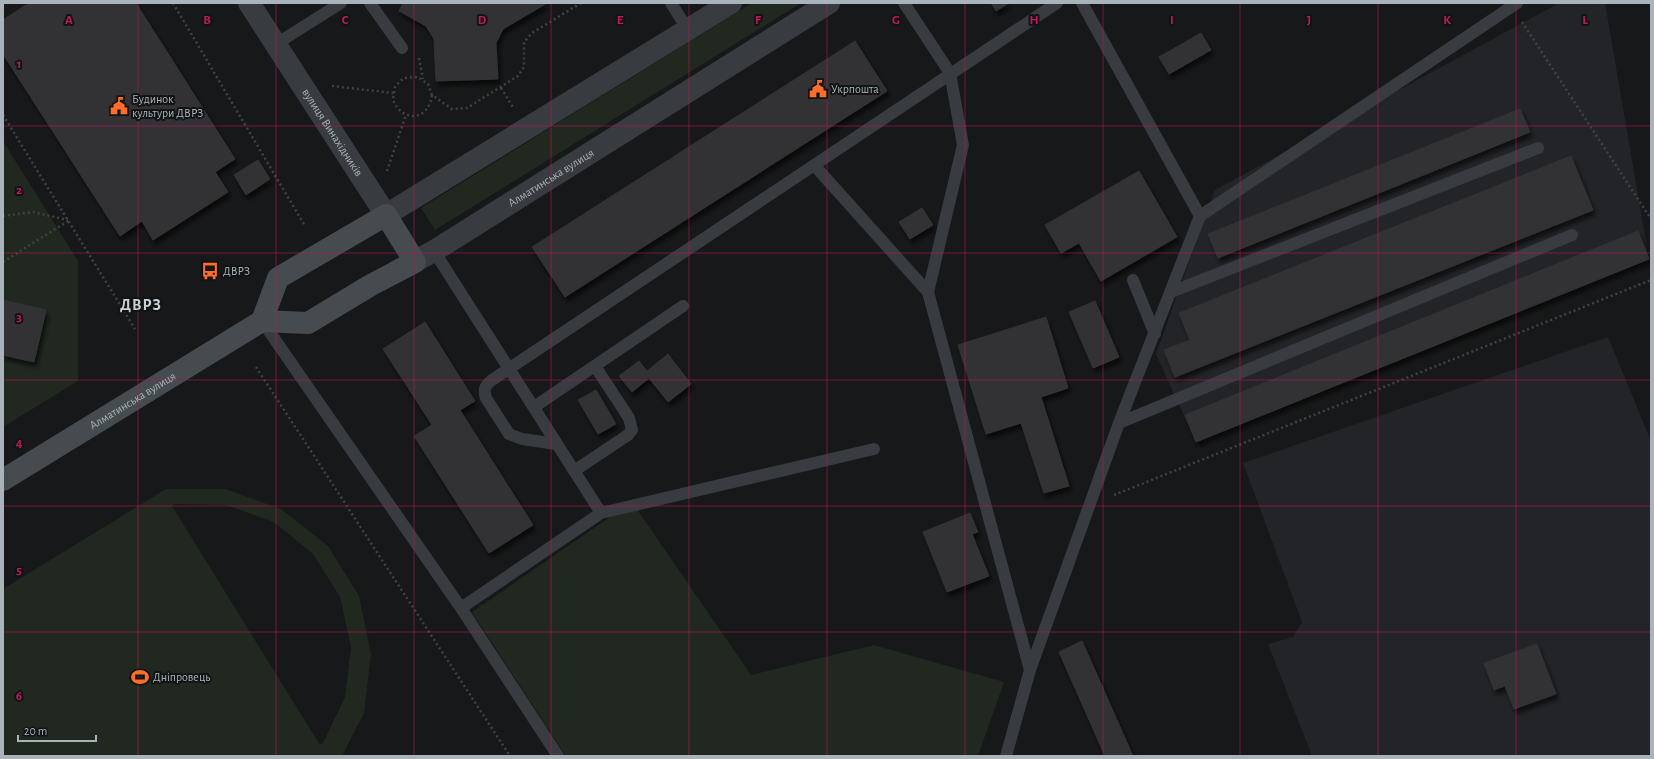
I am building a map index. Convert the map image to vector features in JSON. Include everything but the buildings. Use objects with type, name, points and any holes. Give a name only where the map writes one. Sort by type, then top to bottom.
[{"type":"street","name":"вулиця Винахідників","points":[[250,3],[415,262]]},
{"type":"street","points":[[262,320],[278,278],[386,215],[731,3]]},
{"type":"street","name":"Алматинська вулиця","points":[[3,480],[262,320],[308,323],[371,285],[415,262],[829,3]]},
{"type":"lane","points":[[276,44],[341,3]]},
{"type":"lane","points":[[370,3],[402,48]]},
{"type":"lane","points":[[671,3],[688,30]]},
{"type":"lane","points":[[904,3],[950,73],[963,145],[928,292]]},
{"type":"lane","points":[[556,444],[515,437],[505,429],[484,392],[485,385],[950,73],[1057,3]]},
{"type":"lane","points":[[1082,3],[1200,216]]},
{"type":"lane","points":[[1006,756],[1030,670],[1119,423],[1200,216],[1514,5]]},
{"type":"lane","points":[[1171,292],[1538,148]]},
{"type":"lane","points":[[814,165],[928,292],[1030,670]]},
{"type":"lane","points":[[1119,423],[1572,235]]},
{"type":"lane","points":[[434,251],[601,514]]},
{"type":"lane","points":[[1133,280],[1155,334]]},
{"type":"lane","points":[[534,407],[683,306]]},
{"type":"lane","points":[[262,320],[461,608],[558,756]]},
{"type":"lane","points":[[574,471],[628,435],[632,430],[629,418],[595,366]]},
{"type":"lane","points":[[461,608],[601,514],[874,449]]},
{"type":"path","points":[[173,3],[305,226]]},
{"type":"path","points":[[432,96],[452,108],[467,108],[501,88],[518,76],[524,67],[524,42],[532,33],[581,3]]},
{"type":"path","points":[[1514,5],[1651,219]]},
{"type":"path","points":[[411,76],[424,79],[428,84],[432,96],[429,108],[419,115],[406,115],[395,106],[393,100],[395,87],[404,78],[411,76]]},
{"type":"path","points":[[330,86],[393,93]]},
{"type":"path","points":[[501,88],[514,109]]},
{"type":"path","points":[[3,115],[135,329]]},
{"type":"path","points":[[386,172],[406,115]]},
{"type":"path","points":[[3,216],[33,212],[68,221]]},
{"type":"path","points":[[3,262],[68,221]]},
{"type":"path","points":[[1090,505],[1651,280]]},
{"type":"path","points":[[256,368],[510,756]]},
{"type":"shaded area","points":[[752,3],[801,3],[435,230],[421,208]]},
{"type":"shaded area","points":[[1559,3],[1605,3],[1649,259],[1196,442],[1156,354],[1215,190]]},
{"type":"shaded area","points":[[3,141],[78,261],[78,381],[3,427]]},
{"type":"shaded area","points":[[1608,337],[1651,441],[1651,756],[1312,756],[1268,644],[1293,637],[1302,622],[1243,463]]},
{"type":"shaded area","name":"Дніпровець","points":[[166,489],[225,489],[281,509],[328,546],[359,596],[371,654],[364,713],[342,756],[3,756],[3,589]],"holes":[[[175,504],[226,505],[274,522],[313,554],[340,597],[351,647],[345,697],[323,743],[320,745],[172,506]]]},
{"type":"shaded area","points":[[632,502],[751,675],[874,645],[1004,682],[978,756],[566,756],[472,612]]},
{"type":"place","name":"Укрпошта","points":[[818,89]]},
{"type":"place","name":"Будинок культури ДВРЗ","points":[[119,106]]},
{"type":"place","name":"ДВРЗ","points":[[210,271]]},
{"type":"place","name":"Дніпровець","points":[[140,677]]},
{"type":"district","name":"ДВРЗ","points":[[141,304]]}]
